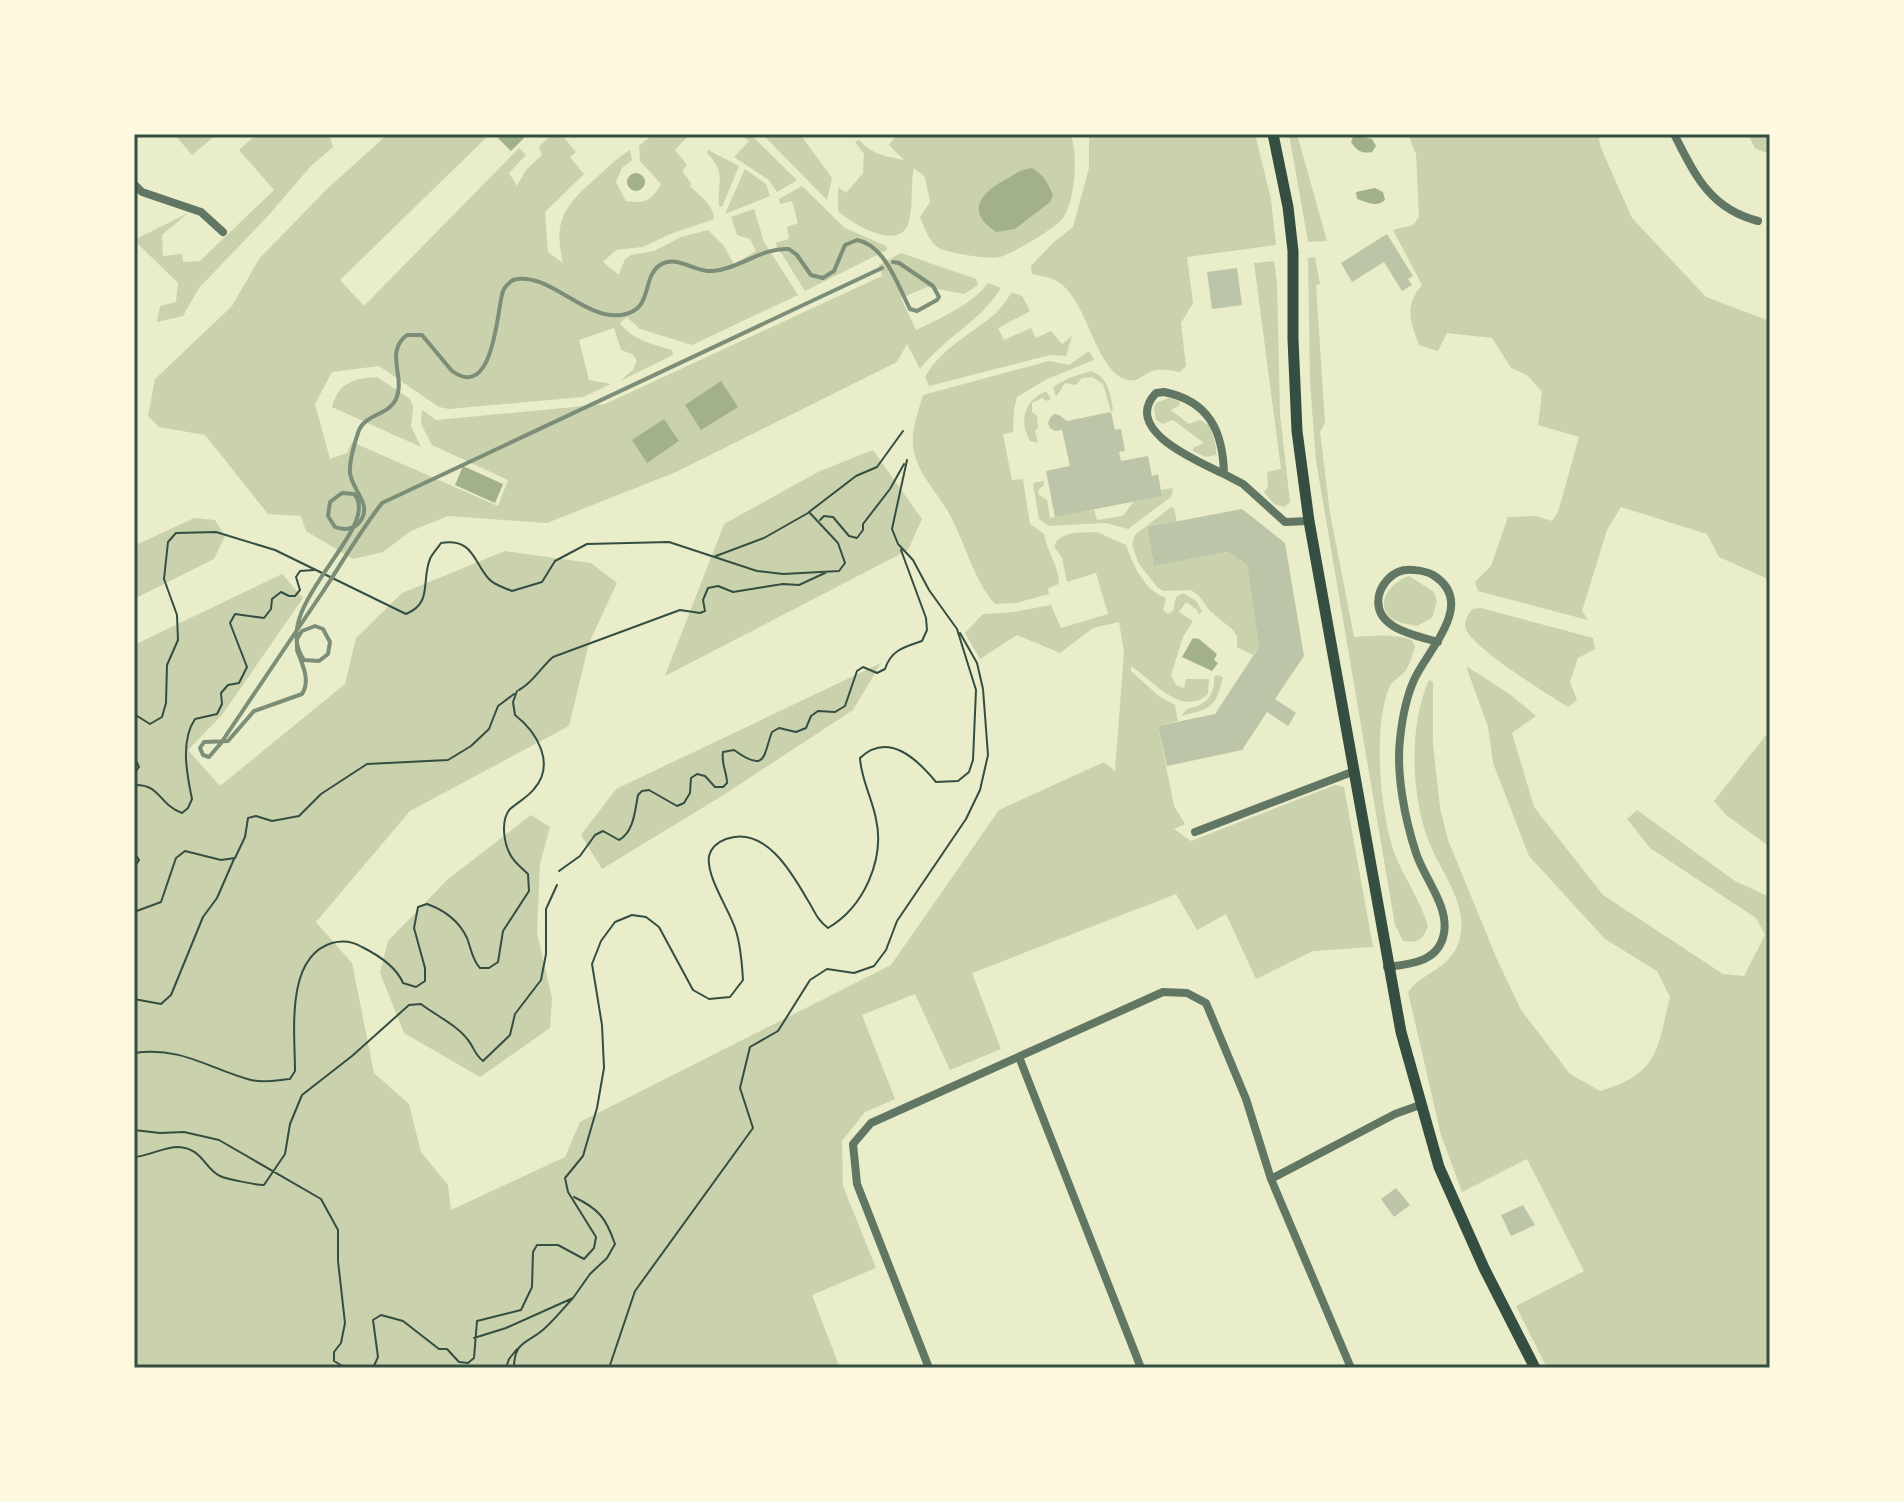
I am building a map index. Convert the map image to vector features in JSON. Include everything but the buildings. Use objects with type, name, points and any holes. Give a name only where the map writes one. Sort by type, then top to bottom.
[{"type":"main road","points":[[1273,134],[1286,194],[1293,251],[1297,431],[1309,521],[1387,967],[1401,1032],[1439,1167],[1535,1368]]},
{"type":"street","points":[[1674,134],[1691,167],[1716,200],[1736,216],[1758,221]]},
{"type":"street","points":[[134,184],[142,192],[201,212],[223,232]]},
{"type":"street","points":[[1224,474],[1221,438],[1207,414],[1177,394],[1156,393],[1145,412],[1151,427],[1175,447],[1224,474],[1243,484],[1285,522],[1309,521]]},
{"type":"street","points":[[1387,967],[1424,960],[1437,949],[1444,933],[1444,915],[1412,839],[1400,771],[1400,744],[1402,722],[1415,677],[1438,642],[1447,624],[1451,598],[1444,584],[1426,572],[1396,572],[1380,589],[1380,613],[1392,626],[1438,642]]},
{"type":"street","points":[[1195,832],[1352,772]]},
{"type":"street","points":[[929,1368],[857,1184],[853,1144],[871,1123],[1163,992],[1187,993],[1206,1003],[1246,1099],[1271,1179],[1351,1368]]},
{"type":"street","points":[[1019,1057],[1141,1368]]},
{"type":"street","points":[[1271,1179],[1395,1114],[1420,1105]]},
{"type":"path","points":[[715,556],[764,538],[809,512],[856,476],[877,467],[903,431]]},
{"type":"path","points":[[559,871],[580,856],[595,835],[603,831],[619,840],[625,838],[630,830],[638,795],[642,791],[649,790],[677,806],[684,803],[690,793],[691,778],[697,774],[705,776],[715,787],[723,787],[727,783],[727,775],[722,763],[723,752],[734,750],[744,758],[762,759],[768,754],[772,732],[779,728],[796,732],[806,728],[811,716],[818,711],[835,712],[845,706],[857,671],[863,667],[877,673],[885,669],[896,650],[922,641],[927,630],[926,618],[892,529],[907,460],[863,524],[857,538],[849,536],[833,517],[824,516],[819,521]]},
{"type":"path","points":[[134,714],[150,724],[162,717],[166,703],[165,677],[178,640],[177,615],[164,579],[168,542],[176,533],[216,532],[275,550],[375,596],[406,614],[423,602],[430,559],[441,543],[452,541],[463,545],[477,559],[490,581],[512,591],[542,582],[555,561],[587,544],[669,542],[757,571],[783,574],[839,571],[845,563],[838,543],[809,512]]},
{"type":"path","points":[[609,1368],[635,1291],[753,1128],[740,1088],[750,1047],[778,1031],[810,980],[827,969],[854,973],[874,966],[886,950],[897,921],[966,819],[980,790],[988,755],[983,689],[977,663],[913,560],[899,545]]},
{"type":"path","points":[[134,785],[144,785],[157,791],[169,808],[182,813],[188,808],[192,799],[187,738],[190,727],[195,719],[217,714],[222,704],[221,693],[228,685],[239,683],[247,667],[230,623],[235,614],[264,618],[271,609],[272,599],[281,592],[295,596],[300,590],[296,577],[300,571],[314,570]]},
{"type":"path","points":[[134,999],[161,1004],[171,995],[203,917],[217,898],[245,837],[248,818],[256,816],[272,821],[299,816],[321,794],[367,764],[448,760],[471,746],[489,729],[498,706],[530,685],[544,664],[553,657],[680,610],[705,611],[703,600],[708,588],[718,586],[733,592],[783,584],[799,585],[828,572]]},
{"type":"path","points":[[506,1368],[520,1344],[542,1331],[607,1258],[615,1244],[608,1222],[591,1205],[568,1192],[565,1178],[583,1156],[597,1108],[604,1068],[602,1025],[592,964],[601,941],[615,922],[632,915],[646,917],[659,927],[693,990],[709,999],[730,997],[743,980],[742,960],[727,906],[713,880],[709,855],[715,845],[728,838],[744,836],[762,841],[776,854],[808,900],[817,920],[828,928],[843,919],[867,887],[876,863],[877,821],[860,770],[860,758],[870,748],[883,746],[917,760],[936,782],[958,781],[969,772],[973,760],[976,690],[957,629]]},
{"type":"path","points":[[134,1053],[145,1051],[185,1055],[254,1081],[290,1079],[295,1071],[295,999],[302,972],[314,954],[321,946],[342,940],[358,944],[384,960],[400,975],[403,983],[416,987],[425,981],[425,968],[414,928],[418,907],[427,904],[449,914],[465,934],[475,963],[480,968],[489,968],[498,962],[503,931],[529,891],[528,874],[511,857],[504,837],[504,825],[508,812],[534,790],[542,778],[544,755],[529,726],[515,715],[513,702],[517,691]]},
{"type":"path","points":[[134,756],[139,767],[134,774]]},
{"type":"path","points":[[134,912],[161,902],[176,858],[185,851],[221,860],[235,858]]},
{"type":"path","points":[[134,852],[139,860],[134,868]]},
{"type":"path","points":[[135,1158],[178,1147],[198,1154],[221,1176],[255,1186],[264,1185],[281,1164],[290,1124],[302,1095],[409,1005],[421,1004],[462,1033],[475,1055],[483,1061],[510,1035],[515,1014],[541,980],[546,954],[546,909],[557,885]]},
{"type":"path","points":[[134,1130],[184,1132],[219,1140],[321,1199],[338,1230],[345,1323],[341,1343],[334,1352],[334,1361],[346,1368]]},
{"type":"path","points":[[373,1368],[378,1357],[373,1320],[381,1315],[403,1321],[439,1349],[447,1349],[459,1362],[468,1363],[474,1358],[477,1321],[521,1310],[532,1287],[533,1252],[537,1245],[558,1245],[584,1259],[594,1248],[596,1237],[573,1196]]},
{"type":"path","points":[[474,1338],[506,1328],[573,1298]]},
{"type":"path","points":[[514,1368],[514,1356],[520,1344]]},
{"type":"path","points":[[227,1368],[237,1368]]},
{"type":"shaded area","points":[[174,134],[217,134],[192,155]]},
{"type":"shaded area","points":[[257,134],[333,134],[330,137],[333,147],[311,166],[199,288],[183,316],[157,322],[160,306],[176,302],[178,283],[134,240],[188,213],[162,235],[163,256],[182,254],[183,262],[200,261],[274,190],[239,150]]},
{"type":"shaded area","points":[[388,134],[490,134],[340,280],[364,306],[519,148],[526,155],[509,173],[517,186],[526,170],[542,155],[539,147],[552,134],[561,134],[576,152],[570,157],[584,174],[545,212],[548,252],[563,263],[559,236],[561,225],[576,197],[630,150],[632,160],[622,168],[616,182],[626,201],[647,200],[661,184],[640,161],[639,146],[653,134],[690,134],[675,150],[687,165],[682,171],[690,186],[709,205],[714,219],[643,247],[616,250],[603,262],[619,275],[625,259],[631,255],[654,251],[681,237],[708,230],[724,246],[734,264],[756,251],[750,239],[737,235],[731,217],[754,209],[764,242],[798,295],[692,345],[640,329],[627,317],[620,323],[631,334],[672,350],[673,355],[620,381],[633,370],[637,360],[632,354],[621,350],[614,328],[579,340],[589,380],[611,384],[583,397],[449,409],[439,407],[379,366],[332,372],[315,404],[330,459],[347,453],[352,442],[498,506],[508,480],[432,445],[421,424],[422,410],[436,420],[605,404],[882,276],[879,265],[901,253],[976,279],[978,285],[964,294],[927,287],[901,298],[916,330],[965,304],[988,283],[1001,288],[983,310],[920,369],[907,344],[897,362],[676,472],[547,523],[448,516],[411,531],[383,552],[353,559],[306,531],[301,516],[268,514],[205,435],[159,427],[148,416],[155,379],[232,306],[259,259],[327,189]]},
{"type":"shaded area","points":[[502,134],[520,134],[524,138],[511,151],[498,138]]},
{"type":"shaded area","points":[[739,134],[750,134],[797,180],[777,192],[769,180],[734,157],[749,141]]},
{"type":"shaded area","points":[[762,134],[800,134],[832,178],[827,200]]},
{"type":"shaded area","points":[[897,134],[1070,134],[1075,164],[1067,210],[1051,228],[1000,257],[951,252],[935,245],[925,230],[920,217],[930,202],[925,177],[914,168],[910,217],[903,232],[885,235],[863,228],[838,211],[838,187],[846,193],[863,173],[864,154],[855,142],[859,140],[874,152],[904,160],[889,145]]},
{"type":"shaded area","points":[[1089,134],[1255,134],[1271,199],[1276,245],[1187,257],[1193,303],[1181,323],[1186,366],[1180,372],[1157,370],[1131,380],[1116,374],[1107,364],[1070,293],[1054,280],[1032,274],[1031,266],[1073,227],[1089,168]]},
{"type":"shaded area","points":[[1289,134],[1297,134],[1327,241],[1308,242]]},
{"type":"shaded area","points":[[1408,134],[1598,134],[1601,148],[1632,218],[1706,297],[1770,321],[1770,580],[1719,557],[1707,534],[1621,507],[1607,530],[1582,611],[1588,620],[1478,591],[1475,582],[1491,566],[1508,517],[1536,516],[1552,521],[1558,512],[1579,437],[1538,425],[1542,392],[1527,375],[1511,368],[1492,338],[1447,333],[1438,351],[1419,345],[1410,314],[1413,300],[1422,285],[1393,230],[1413,225],[1419,217],[1416,154]]},
{"type":"shaded area","points":[[1748,134],[1770,134],[1770,158],[1769,154],[1755,148]]},
{"type":"shaded area","points":[[1353,137],[1372,139],[1376,146],[1372,152],[1363,152],[1353,145]]},
{"type":"shaded area","points":[[708,150],[739,166],[722,207],[719,206],[719,172]]},
{"type":"shaded area","points":[[1032,168],[1049,187],[1053,195],[1050,202],[1015,229],[996,232],[981,218],[979,204],[982,198],[994,186]]},
{"type":"shaded area","points":[[745,169],[766,184],[770,196],[725,214]]},
{"type":"shaded area","points":[[632,173],[640,173],[645,182],[643,189],[632,191],[627,186],[627,178]]},
{"type":"shaded area","points":[[802,186],[845,228],[886,246],[887,250],[805,291],[775,243],[789,239],[787,227],[798,223],[792,201],[780,204],[779,199]]},
{"type":"shaded area","points":[[1375,188],[1383,192],[1385,200],[1379,204],[1357,199],[1356,192]]},
{"type":"shaded area","points":[[1315,257],[1320,284],[1316,285],[1325,423],[1320,432],[1330,513],[1354,637],[1398,636],[1412,640],[1415,647],[1406,670],[1389,688],[1381,727],[1380,751],[1383,802],[1392,847],[1428,926],[1422,937],[1413,942],[1403,941],[1395,925],[1316,461],[1310,383],[1308,258]]},
{"type":"shaded area","points":[[1274,261],[1280,414],[1290,502],[1284,507],[1274,504],[1264,492],[1268,486],[1267,472],[1281,469],[1254,263]]},
{"type":"shaded area","points":[[1012,292],[1022,296],[1030,311],[998,328],[1004,340],[1031,328],[1036,338],[1051,331],[1062,344],[1072,336],[1066,356],[1050,355],[929,386],[925,377],[940,357],[996,313]]},
{"type":"shaded area","points":[[1089,351],[1094,360],[1047,379],[1017,397],[1013,432],[1003,434],[1012,480],[1023,479],[1030,524],[1044,534],[1059,584],[1048,588],[1049,594],[1016,603],[995,604],[980,583],[947,510],[915,456],[913,433],[923,395],[1049,361],[1069,365]]},
{"type":"shaded area","points":[[1091,371],[1101,377],[1107,386],[1113,409],[1111,412],[1103,384],[1092,377],[1082,378],[1076,385],[1065,383],[1056,397],[1053,387]]},
{"type":"shaded area","points":[[377,377],[410,399],[413,407],[411,426],[421,447],[332,407],[339,392],[348,383]]},
{"type":"shaded area","points":[[721,381],[738,407],[701,430],[685,405]]},
{"type":"shaded area","points":[[1046,391],[1051,399],[1047,401],[1042,398],[1032,403],[1032,412],[1037,416],[1038,427],[1035,431],[1038,443],[1030,441],[1024,418],[1033,400]]},
{"type":"shaded area","points":[[1169,398],[1179,401],[1180,405],[1171,410],[1189,424],[1200,420],[1210,426],[1216,455],[1205,457],[1193,451],[1193,448],[1204,443],[1173,420],[1163,424],[1156,420],[1156,403]]},
{"type":"shaded area","points":[[664,419],[679,441],[647,463],[632,440]]},
{"type":"shaded area","points":[[873,450],[922,519],[908,550],[665,676],[724,524],[820,471]]},
{"type":"shaded area","points":[[463,466],[503,484],[495,503],[455,485]]},
{"type":"shaded area","points":[[1044,481],[1038,494],[1047,500],[1050,518],[1094,509],[1097,520],[1123,516],[1134,501],[1162,496],[1161,490],[1173,488],[1171,497],[1128,529],[1106,523],[1049,526],[1039,519],[1033,483]]},
{"type":"shaded area","points":[[1171,507],[1174,508],[1177,522],[1147,528],[1154,566],[1228,552],[1247,565],[1259,647],[1253,655],[1237,647],[1237,636],[1233,630],[1210,611],[1199,596],[1191,590],[1164,591],[1158,588],[1139,564],[1132,545],[1135,535]]},
{"type":"shaded area","points":[[194,518],[215,520],[225,536],[214,559],[134,599],[134,546]]},
{"type":"shaded area","points":[[1097,532],[1126,545],[1146,583],[1166,598],[1163,610],[1168,614],[1173,611],[1176,597],[1183,593],[1196,601],[1202,611],[1199,615],[1186,602],[1179,612],[1193,621],[1183,637],[1171,675],[1176,685],[1184,688],[1186,679],[1209,679],[1208,694],[1188,702],[1178,699],[1131,666],[1131,671],[1160,697],[1175,705],[1178,721],[1158,726],[1174,806],[1185,824],[1174,829],[1191,841],[1335,785],[1344,787],[1373,947],[1313,951],[1256,979],[1226,914],[1197,930],[1176,894],[972,973],[1001,1049],[950,1070],[915,994],[862,1015],[895,1099],[865,1112],[842,1141],[843,1186],[876,1268],[812,1295],[840,1368],[134,1368],[134,645],[282,574],[303,598],[222,715],[188,750],[220,786],[345,684],[356,638],[402,593],[505,551],[591,563],[617,583],[589,643],[569,726],[410,811],[316,922],[352,963],[374,1073],[409,1104],[421,1152],[448,1185],[451,1210],[565,1157],[580,1122],[891,965],[999,810],[1104,762],[1115,771],[1124,652],[1119,622],[1093,628],[1060,653],[1017,635],[980,659],[965,633],[983,614],[1051,605],[1061,628],[1108,614],[1096,573],[1067,582],[1062,558],[1054,546],[1067,535]]},
{"type":"shaded area","points":[[1409,576],[1434,592],[1437,601],[1432,618],[1417,626],[1394,620],[1384,605],[1392,587]]},
{"type":"shaded area","points":[[1481,608],[1593,638],[1595,649],[1578,658],[1570,682],[1577,700],[1568,707],[1479,645],[1465,626],[1472,609]]},
{"type":"shaded area","points":[[1193,638],[1199,639],[1217,654],[1214,660],[1218,663],[1212,671],[1182,657]]},
{"type":"shaded area","points":[[881,663],[853,710],[725,794],[602,869],[581,835],[616,789]]},
{"type":"shaded area","points":[[1466,666],[1511,695],[1536,716],[1512,733],[1534,807],[1603,895],[1723,974],[1744,976],[1765,935],[1756,918],[1650,848],[1627,819],[1637,810],[1735,881],[1770,897],[1769,1368],[1547,1368],[1516,1306],[1584,1271],[1527,1159],[1462,1192],[1441,1135],[1408,992],[1443,965],[1455,951],[1462,928],[1461,914],[1452,888],[1427,837],[1415,779],[1415,737],[1429,680],[1433,682],[1433,743],[1440,808],[1448,840],[1521,1010],[1570,1074],[1600,1091],[1634,1077],[1645,1068],[1658,1046],[1670,997],[1657,971],[1605,939],[1529,856],[1493,763],[1488,727]]},
{"type":"shaded area","points":[[1217,675],[1223,677],[1215,701],[1200,711],[1181,716],[1187,709],[1208,699]]},
{"type":"shaded area","points":[[1770,730],[1770,847],[1726,815],[1714,801]]},
{"type":"shaded area","points":[[531,815],[550,827],[540,864],[537,933],[552,998],[550,1028],[480,1077],[404,1033],[380,973],[388,941],[448,879]]},
{"type":"railway","points":[[882,268],[382,503],[359,535],[324,590],[298,628],[285,647],[247,705],[234,724],[221,743],[209,757],[203,755],[200,748],[204,742],[228,741],[254,711],[302,694],[306,678],[297,650],[297,639],[302,631],[315,626],[323,629],[330,642],[328,654],[319,661],[304,660],[296,639],[300,616],[311,593],[354,527],[359,509],[354,494],[342,493],[330,502],[328,516],[335,527],[353,527],[355,526],[358,524],[363,517],[363,505],[352,480],[350,463],[362,425],[396,399],[399,382],[397,349],[407,335],[422,335],[452,371],[466,377],[476,374],[485,365],[495,335],[503,293],[513,280],[539,282],[593,310],[607,315],[621,315],[639,307],[654,271],[666,262],[713,271],[769,251],[789,249],[811,275],[823,278],[834,271],[845,245],[857,240],[867,243],[883,258],[910,309],[917,311],[937,300],[939,297],[933,286],[893,262]]}]
